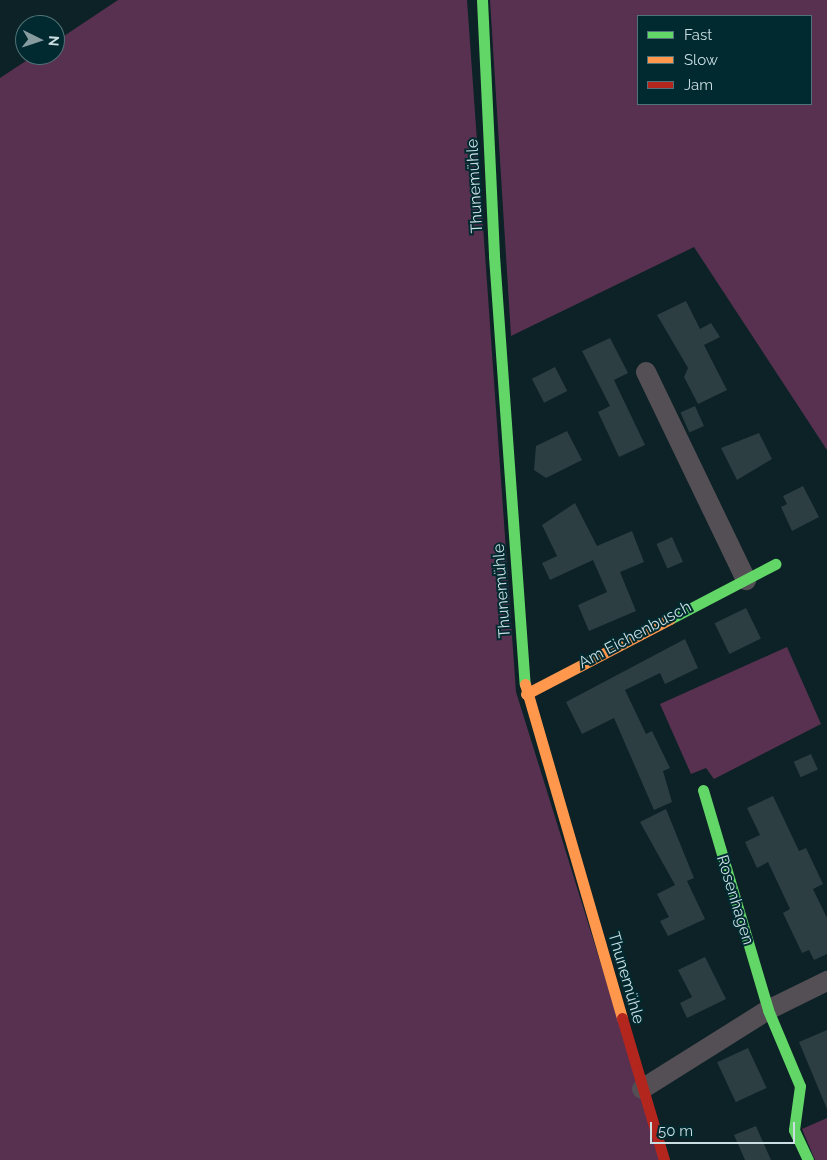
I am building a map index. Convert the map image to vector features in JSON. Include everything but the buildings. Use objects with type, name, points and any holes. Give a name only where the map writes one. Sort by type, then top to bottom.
[{"type":"street","name":"Thunemühle","points":[[482,0],[494,256],[526,694],[664,1160]]},
{"type":"street","points":[[646,372],[746,580]]},
{"type":"street","name":"Am Eichenbusch","points":[[526,694],[684,607],[746,580],[775,564]]},
{"type":"street","name":"Rosenhagen","points":[[703,790],[768,1010],[800,1086],[794,1130],[808,1160]]},
{"type":"street","points":[[642,1089],[768,1010],[827,981]]},
{"type":"shaded area","points":[[118,0],[467,0],[516,692],[662,1160],[0,1160],[0,78],[20,65],[65,65],[65,35]]},
{"type":"shaded area","points":[[490,0],[827,0],[827,450],[694,247],[511,336]]},
{"type":"shaded area","points":[[787,647],[821,724],[714,779],[706,768],[691,774],[660,704]]},
{"type":"shaded area","points":[[827,1118],[827,1160],[815,1160],[802,1129]]},
{"type":"traffic: fast","points":[[482,0],[494,256],[525,684]]},
{"type":"traffic: fast","points":[[670,619],[775,564]]},
{"type":"traffic: fast","points":[[703,790],[768,1010],[800,1086],[794,1130],[808,1160]]},
{"type":"traffic: slow","points":[[526,694],[670,619]]},
{"type":"traffic: slow","points":[[525,684],[622,1018]]},
{"type":"traffic: jam","points":[[622,1018],[664,1160]]}]
